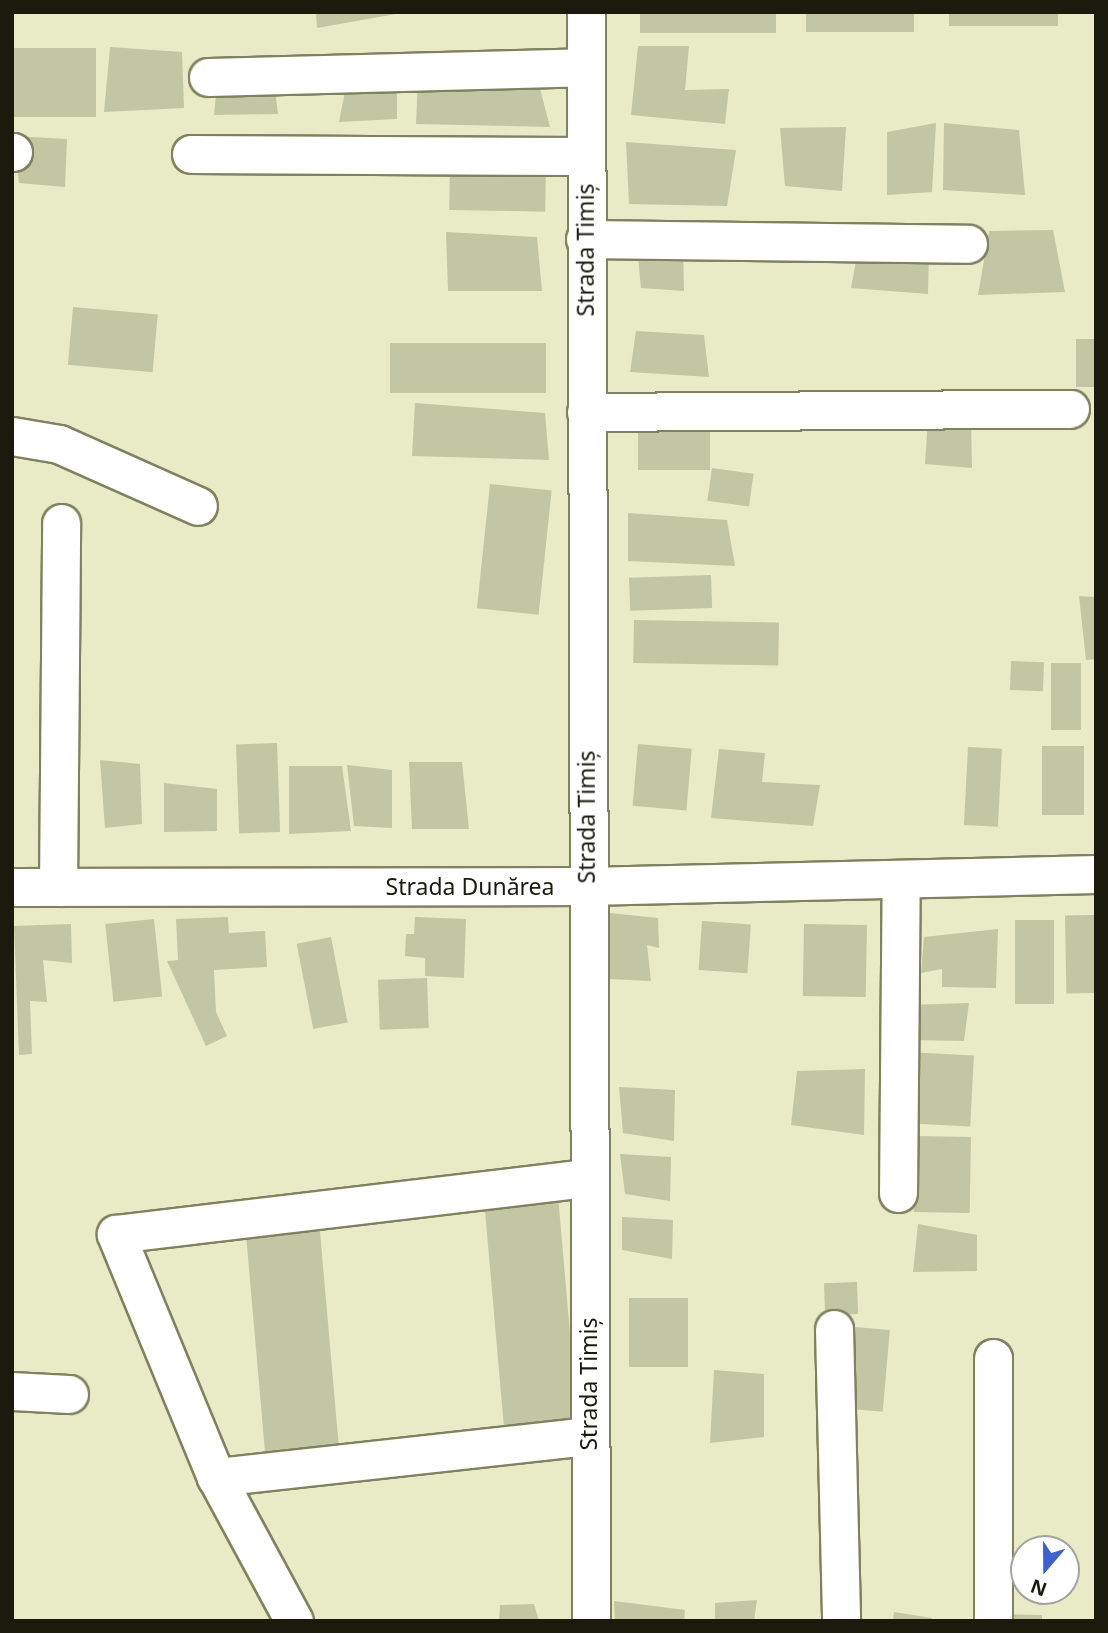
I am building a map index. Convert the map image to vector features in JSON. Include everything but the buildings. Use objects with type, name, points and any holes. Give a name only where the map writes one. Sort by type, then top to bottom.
[{"type":"street","name":"Strada Timiș","points":[[586,12],[587,1436],[591,1621]]},
{"type":"street","points":[[208,77],[585,67]]},
{"type":"street","points":[[191,155],[585,156]]},
{"type":"street","points":[[585,239],[968,244]]},
{"type":"street","points":[[586,412],[1070,409]]},
{"type":"street","points":[[12,436],[59,444],[198,506]]},
{"type":"street","points":[[58,887],[61,523]]},
{"type":"street","name":"Strada Dunărea","points":[[12,887],[586,886],[1096,874]]},
{"type":"street","points":[[898,1193],[901,879]]},
{"type":"street","points":[[294,1621],[216,1477],[116,1234],[588,1178]]},
{"type":"street","points":[[834,1329],[841,1621]]},
{"type":"street","points":[[993,1358],[993,1621]]},
{"type":"street","points":[[12,1391],[69,1394]]},
{"type":"street","points":[[216,1477],[587,1436]]}]
